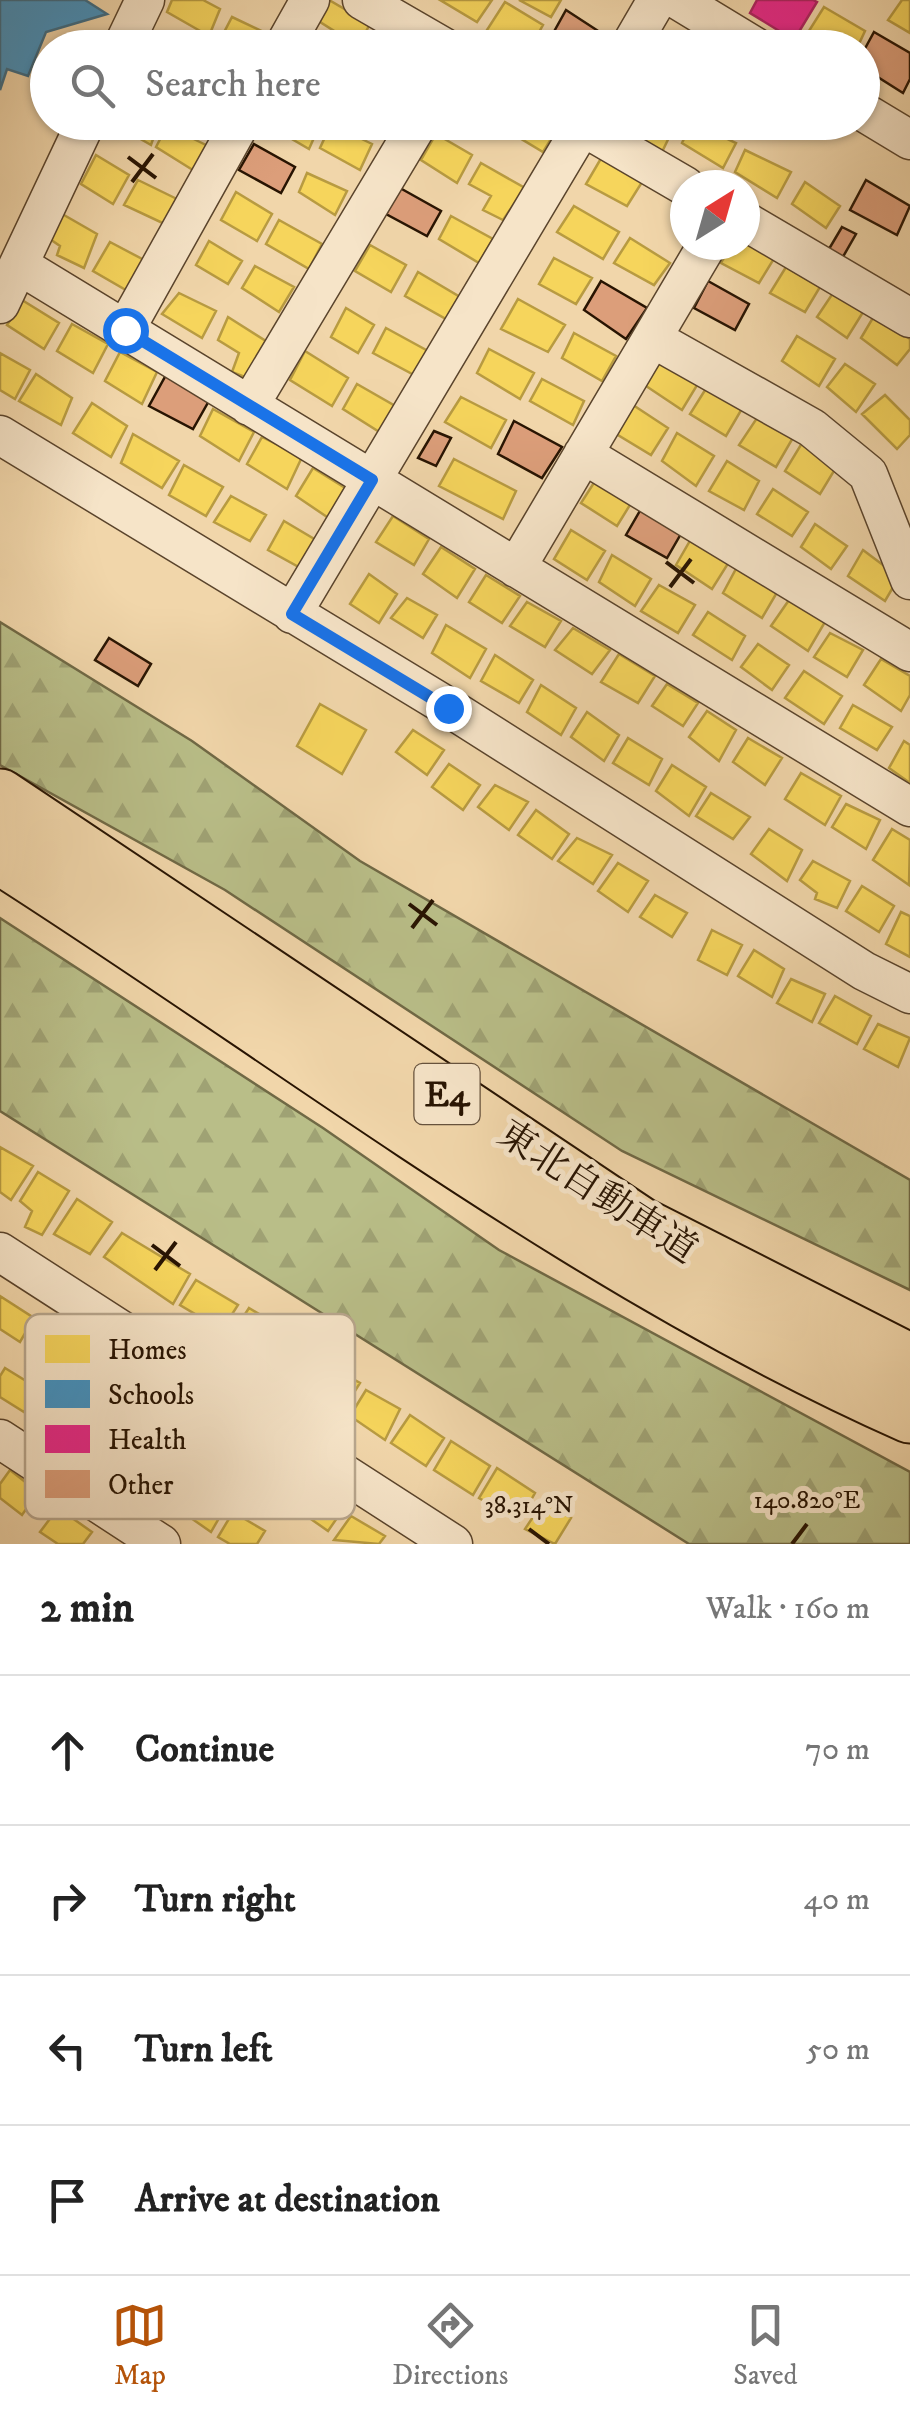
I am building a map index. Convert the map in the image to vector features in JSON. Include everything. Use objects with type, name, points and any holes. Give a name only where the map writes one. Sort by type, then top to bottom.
[{"type":"highway","name":"東北自動車道","points":[[0,796],[640,1224],[910,1362]]},
{"type":"highway","name":"東北自動車道","points":[[0,856],[440,1152],[675,1295],[910,1414]]},
{"type":"street","points":[[131,30],[145,0]]},
{"type":"street","points":[[293,30],[310,0]]},
{"type":"street","points":[[362,0],[413,30]]},
{"type":"street","points":[[640,30],[657,0]]},
{"type":"street","points":[[678,0],[727,30]]},
{"type":"street","points":[[880,122],[910,140]]},
{"type":"street","points":[[0,304],[78,140]]},
{"type":"street","points":[[125,330],[232,140]]},
{"type":"street","points":[[249,406],[408,140]]},
{"type":"street","points":[[292,614],[572,140]]},
{"type":"street","points":[[608,140],[670,177]]},
{"type":"street","points":[[760,229],[910,318]]},
{"type":"street","points":[[516,568],[697,260]]},
{"type":"street","points":[[19,264],[910,807]]},
{"type":"street","points":[[652,338],[812,428],[868,474],[910,580]]},
{"type":"street","points":[[0,435],[864,971],[910,994]]},
{"type":"street","points":[[584,454],[910,652]]},
{"type":"street","points":[[0,1252],[96,1314]]},
{"type":"street","points":[[0,1439],[25,1455]]},
{"type":"street","points":[[355,1481],[453,1544]]},
{"type":"street","points":[[123,1519],[161,1544]]},
{"type":"green space","points":[[0,622],[192,741],[360,861],[910,1180],[910,1290],[622,1151],[225,890],[0,765]]},
{"type":"green space","points":[[0,918],[323,1128],[499,1250],[910,1472],[910,1544],[689,1544],[355,1334],[355,1314],[323,1314],[0,1111]]},
{"type":"building: Homes","points":[[172,0],[203,0],[220,9],[211,30],[198,30],[167,12]]},
{"type":"building: Homes","points":[[329,0],[370,24],[367,30],[333,30],[317,20]]},
{"type":"building: Homes","points":[[440,0],[492,0],[477,22]]},
{"type":"building: Homes","points":[[519,0],[561,0],[551,17]]},
{"type":"building: Homes","points":[[902,0],[910,0],[910,33],[888,20]]},
{"type":"building: Homes","points":[[505,2],[543,25],[540,30],[487,30]]},
{"type":"building: Homes","points":[[824,7],[863,30],[810,30]]},
{"type":"building: Homes","points":[[232,17],[259,30],[225,30]]},
{"type":"building: Homes","points":[[160,140],[196,140],[208,146],[196,172],[156,147]]},
{"type":"building: Homes","points":[[294,140],[313,140],[309,149]]},
{"type":"building: Homes","points":[[324,140],[364,140],[372,144],[360,170],[320,148]]},
{"type":"building: Homes","points":[[433,140],[446,140],[472,155],[457,183],[421,160]]},
{"type":"building: Homes","points":[[523,140],[550,140],[543,152]]},
{"type":"building: Homes","points":[[643,140],[668,140],[662,152]]},
{"type":"building: Homes","points":[[730,140],[736,143],[723,168],[682,143]]},
{"type":"building: Homes","points":[[745,150],[791,172],[777,198],[760,187],[760,170],[736,170]]},
{"type":"building: Homes","points":[[96,155],[129,175],[113,204],[81,184]]},
{"type":"building: Homes","points":[[603,155],[644,179],[627,206],[586,184]]},
{"type":"building: Homes","points":[[481,163],[525,188],[503,220],[483,210],[491,196],[469,184]]},
{"type":"building: Homes","points":[[307,173],[347,191],[335,215],[299,192]]},
{"type":"building: Homes","points":[[138,180],[181,201],[169,226],[124,205]]},
{"type":"building: Homes","points":[[805,182],[840,206],[826,228],[792,204]]},
{"type":"building: Homes","points":[[236,192],[272,214],[257,241],[221,220]]},
{"type":"building: Homes","points":[[574,206],[619,232],[603,259],[557,232]]},
{"type":"building: Homes","points":[[57,211],[97,234],[84,268],[57,255],[60,246],[47,237]]},
{"type":"building: Homes","points":[[451,216],[493,239],[479,263],[439,239]]},
{"type":"building: Homes","points":[[279,220],[322,244],[309,269],[266,244]]},
{"type":"building: Homes","points":[[630,238],[670,263],[654,285],[614,263]]},
{"type":"building: Homes","points":[[209,241],[242,261],[228,284],[196,265]]},
{"type":"building: Homes","points":[[110,242],[146,261],[131,293],[93,271]]},
{"type":"building: Homes","points":[[370,245],[406,265],[391,292],[355,271]]},
{"type":"building: Homes","points":[[760,248],[775,257],[759,283],[721,263],[760,260]]},
{"type":"building: Homes","points":[[554,258],[592,278],[576,304],[539,284]]},
{"type":"building: Homes","points":[[255,266],[294,287],[279,312],[242,288]]},
{"type":"building: Homes","points":[[786,267],[820,287],[805,312],[770,293]]},
{"type":"building: Homes","points":[[418,272],[460,297],[446,319],[405,296]]},
{"type":"building: Homes","points":[[179,293],[216,311],[202,338],[162,314]]},
{"type":"building: Homes","points":[[833,293],[865,309],[847,338],[817,317]]},
{"type":"building: Homes","points":[[518,299],[565,325],[548,352],[501,329]]},
{"type":"building: Homes","points":[[22,300],[59,323],[44,349],[7,325]]},
{"type":"building: Homes","points":[[346,308],[374,325],[358,353],[331,337]]},
{"type":"building: Homes","points":[[874,316],[910,339],[910,349],[897,365],[861,338]]},
{"type":"building: Homes","points":[[228,317],[269,343],[250,379],[232,372],[239,353],[218,340]]},
{"type":"building: Homes","points":[[72,324],[108,344],[93,373],[57,351]]},
{"type":"building: Homes","points":[[386,328],[428,351],[416,376],[373,353]]},
{"type":"building: Homes","points":[[574,333],[616,356],[602,381],[562,358]]},
{"type":"building: Homes","points":[[797,336],[835,359],[819,386],[782,361]]},
{"type":"building: Homes","points":[[489,349],[534,373],[520,399],[477,373]]},
{"type":"building: Homes","points":[[305,351],[348,378],[332,406],[290,380]]},
{"type":"building: Homes","points":[[120,352],[157,372],[142,404],[105,381]]},
{"type":"building: Homes","points":[[0,353],[30,370],[15,399],[0,390]]},
{"type":"building: Homes","points":[[660,359],[699,382],[682,410],[643,384]]},
{"type":"building: Homes","points":[[845,364],[875,384],[856,412],[827,387]]},
{"type":"building: Homes","points":[[36,374],[72,398],[61,425],[19,401]]},
{"type":"building: Homes","points":[[542,379],[584,401],[573,425],[530,401]]},
{"type":"building: Homes","points":[[357,384],[397,407],[381,433],[343,409]]},
{"type":"building: Homes","points":[[707,387],[743,407],[726,436],[690,414]]},
{"type":"building: Homes","points":[[885,395],[910,420],[910,435],[897,449],[862,414]]},
{"type":"building: Homes","points":[[461,397],[506,420],[491,448],[445,422]]},
{"type":"building: Homes","points":[[92,403],[127,426],[111,457],[73,433]]},
{"type":"building: Homes","points":[[630,403],[668,428],[651,455],[613,432]]},
{"type":"building: Homes","points":[[213,409],[254,432],[239,461],[200,436]]},
{"type":"building: Homes","points":[[757,418],[794,436],[776,467],[739,445]]},
{"type":"building: Homes","points":[[677,433],[714,456],[696,486],[662,461]]},
{"type":"building: Homes","points":[[133,434],[179,461],[162,488],[121,463]]},
{"type":"building: Homes","points":[[262,437],[302,457],[287,489],[247,464]]},
{"type":"building: Homes","points":[[802,443],[837,466],[820,494],[785,471]]},
{"type":"building: Homes","points":[[454,459],[516,491],[503,519],[439,486]]},
{"type":"building: Homes","points":[[727,461],[759,481],[744,510],[709,491]]},
{"type":"building: Homes","points":[[184,465],[223,487],[206,516],[169,495]]},
{"type":"building: Homes","points":[[313,468],[350,491],[333,521],[296,496]]},
{"type":"building: Homes","points":[[597,478],[633,500],[617,526],[581,503]]},
{"type":"building: Homes","points":[[773,489],[808,512],[792,536],[757,514]]},
{"type":"building: Homes","points":[[231,496],[266,515],[250,541],[214,522]]},
{"type":"building: Homes","points":[[393,516],[429,539],[414,565],[376,542]]},
{"type":"building: Homes","points":[[284,521],[321,543],[306,571],[268,550]]},
{"type":"building: Homes","points":[[815,524],[847,546],[831,569],[801,547]]},
{"type":"building: Homes","points":[[571,530],[605,551],[587,580],[554,559]]},
{"type":"building: Homes","points":[[691,539],[729,562],[712,589],[676,565]]},
{"type":"building: Homes","points":[[441,547],[475,569],[457,598],[423,574]]},
{"type":"building: Homes","points":[[863,550],[899,577],[885,601],[848,576]]},
{"type":"building: Homes","points":[[612,555],[651,579],[635,606],[599,582]]},
{"type":"building: Homes","points":[[737,567],[779,589],[762,618],[723,593]]},
{"type":"building: Homes","points":[[369,574],[397,594],[379,623],[350,604]]},
{"type":"building: Homes","points":[[486,575],[520,596],[502,623],[469,602]]},
{"type":"building: Homes","points":[[659,585],[695,605],[678,633],[641,611]]},
{"type":"building: Homes","points":[[407,598],[437,615],[423,638],[391,618]]},
{"type":"building: Homes","points":[[789,600],[825,622],[808,651],[771,626]]},
{"type":"building: Homes","points":[[527,602],[561,621],[545,647],[510,626]]},
{"type":"building: Homes","points":[[708,612],[745,636],[732,660],[693,635]]},
{"type":"building: Homes","points":[[446,625],[486,649],[470,678],[432,653]]},
{"type":"building: Homes","points":[[573,628],[610,650],[592,674],[555,650]]},
{"type":"building: Homes","points":[[830,633],[863,650],[847,677],[814,657]]},
{"type":"building: Homes","points":[[758,644],[789,665],[772,690],[741,667]]},
{"type":"building: Homes","points":[[619,654],[655,676],[638,703],[601,682]]},
{"type":"building: Homes","points":[[495,655],[533,680],[519,703],[481,681]]},
{"type":"building: Homes","points":[[881,659],[910,676],[910,695],[901,711],[864,685]]},
{"type":"building: Homes","points":[[804,671],[842,696],[824,724],[785,698]]},
{"type":"building: Homes","points":[[667,684],[698,703],[683,726],[652,706]]},
{"type":"building: Homes","points":[[541,685],[576,708],[561,735],[527,712]]},
{"type":"building: Homes","points":[[320,704],[366,730],[342,774],[297,746]]},
{"type":"building: Homes","points":[[853,705],[892,727],[877,750],[840,728]]},
{"type":"building: Homes","points":[[707,711],[736,730],[719,761],[689,737]]},
{"type":"building: Homes","points":[[587,712],[619,735],[604,761],[571,737]]},
{"type":"building: Homes","points":[[413,730],[444,750],[427,775],[396,752]]},
{"type":"building: Homes","points":[[628,738],[662,759],[649,785],[613,763]]},
{"type":"building: Homes","points":[[748,738],[782,758],[765,785],[733,762]]},
{"type":"building: Homes","points":[[904,741],[910,745],[910,783],[889,768]]},
{"type":"building: Homes","points":[[449,764],[480,785],[463,810],[432,787]]},
{"type":"building: Homes","points":[[672,765],[706,787],[689,816],[656,791]]},
{"type":"building: Homes","points":[[801,773],[841,796],[825,825],[785,799]]},
{"type":"building: Homes","points":[[495,785],[528,802],[509,830],[478,807]]},
{"type":"building: Homes","points":[[711,793],[750,817],[733,839],[696,816]]},
{"type":"building: Homes","points":[[846,804],[880,820],[866,849],[832,827]]},
{"type":"building: Homes","points":[[536,810],[569,834],[552,859],[518,835]]},
{"type":"building: Homes","points":[[769,829],[802,850],[787,881],[751,854]]},
{"type":"building: Homes","points":[[892,829],[910,840],[909,885],[873,860]]},
{"type":"building: Homes","points":[[577,838],[612,855],[593,884],[558,861]]},
{"type":"building: Homes","points":[[813,861],[850,881],[837,908],[815,899],[817,893],[800,880]]},
{"type":"building: Homes","points":[[618,863],[648,881],[628,912],[598,891]]},
{"type":"building: Homes","points":[[862,886],[894,906],[879,932],[846,911]]},
{"type":"building: Homes","points":[[655,895],[687,913],[672,937],[640,917]]},
{"type":"building: Homes","points":[[901,912],[910,916],[910,957],[886,944]]},
{"type":"building: Homes","points":[[712,930],[742,945],[727,975],[698,960]]},
{"type":"building: Homes","points":[[754,950],[784,969],[772,997],[738,976]]},
{"type":"building: Homes","points":[[791,979],[825,994],[812,1022],[777,1003]]},
{"type":"building: Homes","points":[[835,996],[871,1016],[857,1044],[819,1023]]},
{"type":"building: Homes","points":[[878,1024],[910,1038],[898,1067],[864,1049]]},
{"type":"building: Homes","points":[[0,1147],[33,1166],[11,1200],[0,1192]]},
{"type":"building: Homes","points":[[38,1172],[69,1191],[42,1235],[25,1227],[32,1211],[20,1201]]},
{"type":"building: Homes","points":[[77,1199],[112,1222],[90,1254],[54,1234]]},
{"type":"building: Homes","points":[[122,1233],[190,1274],[173,1304],[104,1257]]},
{"type":"building: Homes","points":[[196,1280],[238,1305],[232,1314],[195,1314],[180,1305]]},
{"type":"building: Homes","points":[[0,1296],[28,1314],[20,1342],[0,1329]]},
{"type":"building: Homes","points":[[5,1368],[25,1380],[24,1412],[0,1397],[0,1376]]},
{"type":"building: Homes","points":[[366,1390],[400,1409],[385,1440],[355,1419],[355,1408]]},
{"type":"building: Homes","points":[[410,1415],[444,1438],[426,1466],[391,1443]]},
{"type":"building: Homes","points":[[451,1441],[490,1466],[473,1495],[434,1470]]},
{"type":"building: Homes","points":[[497,1468],[535,1493],[519,1521],[479,1498]]},
{"type":"building: Homes","points":[[10,1470],[25,1482],[22,1515],[0,1498],[0,1484]]},
{"type":"building: Homes","points":[[543,1502],[571,1518],[555,1544],[525,1529]]},
{"type":"building: Homes","points":[[355,1518],[385,1536],[379,1544],[334,1540],[349,1519]]},
{"type":"building: Homes","points":[[50,1519],[74,1519],[92,1532],[83,1544],[58,1544],[40,1532]]},
{"type":"building: Homes","points":[[192,1519],[218,1519],[211,1532]]},
{"type":"building: Homes","points":[[229,1519],[245,1519],[265,1531],[257,1544],[230,1544],[218,1537]]},
{"type":"building: Homes","points":[[311,1519],[336,1519],[328,1531]]},
{"type":"building: Schools","points":[[0,0],[85,0],[107,14],[53,30],[30,30],[28,76],[7,69],[0,90]]},
{"type":"building: Health","points":[[757,0],[817,2],[800,30],[778,30],[750,13]]},
{"type":"building: Other","points":[[566,10],[597,30],[555,30]]},
{"type":"building: Other","points":[[880,36],[910,53],[910,79],[903,93],[880,78]]},
{"type":"building: Other","points":[[254,144],[295,167],[281,193],[239,170]]},
{"type":"building: Other","points":[[866,180],[910,206],[897,235],[850,210]]},
{"type":"building: Other","points":[[400,188],[441,211],[427,236],[386,214]]},
{"type":"building: Other","points":[[842,227],[856,234],[840,262],[826,254]]},
{"type":"building: Other","points":[[601,281],[647,308],[626,339],[584,310]]},
{"type":"building: Other","points":[[708,281],[749,304],[735,330],[694,308]]},
{"type":"building: Other","points":[[166,375],[210,399],[193,429],[149,406]]},
{"type":"building: Other","points":[[514,421],[562,447],[542,478],[498,454]]},
{"type":"building: Other","points":[[434,431],[451,438],[436,466],[418,458]]},
{"type":"building: Other","points":[[641,509],[682,532],[667,558],[626,535]]},
{"type":"building: Other","points":[[109,638],[151,664],[138,686],[95,660]]},
{"type":"route","points":[[125,330],[372,480],[292,614],[448,708]]}]
